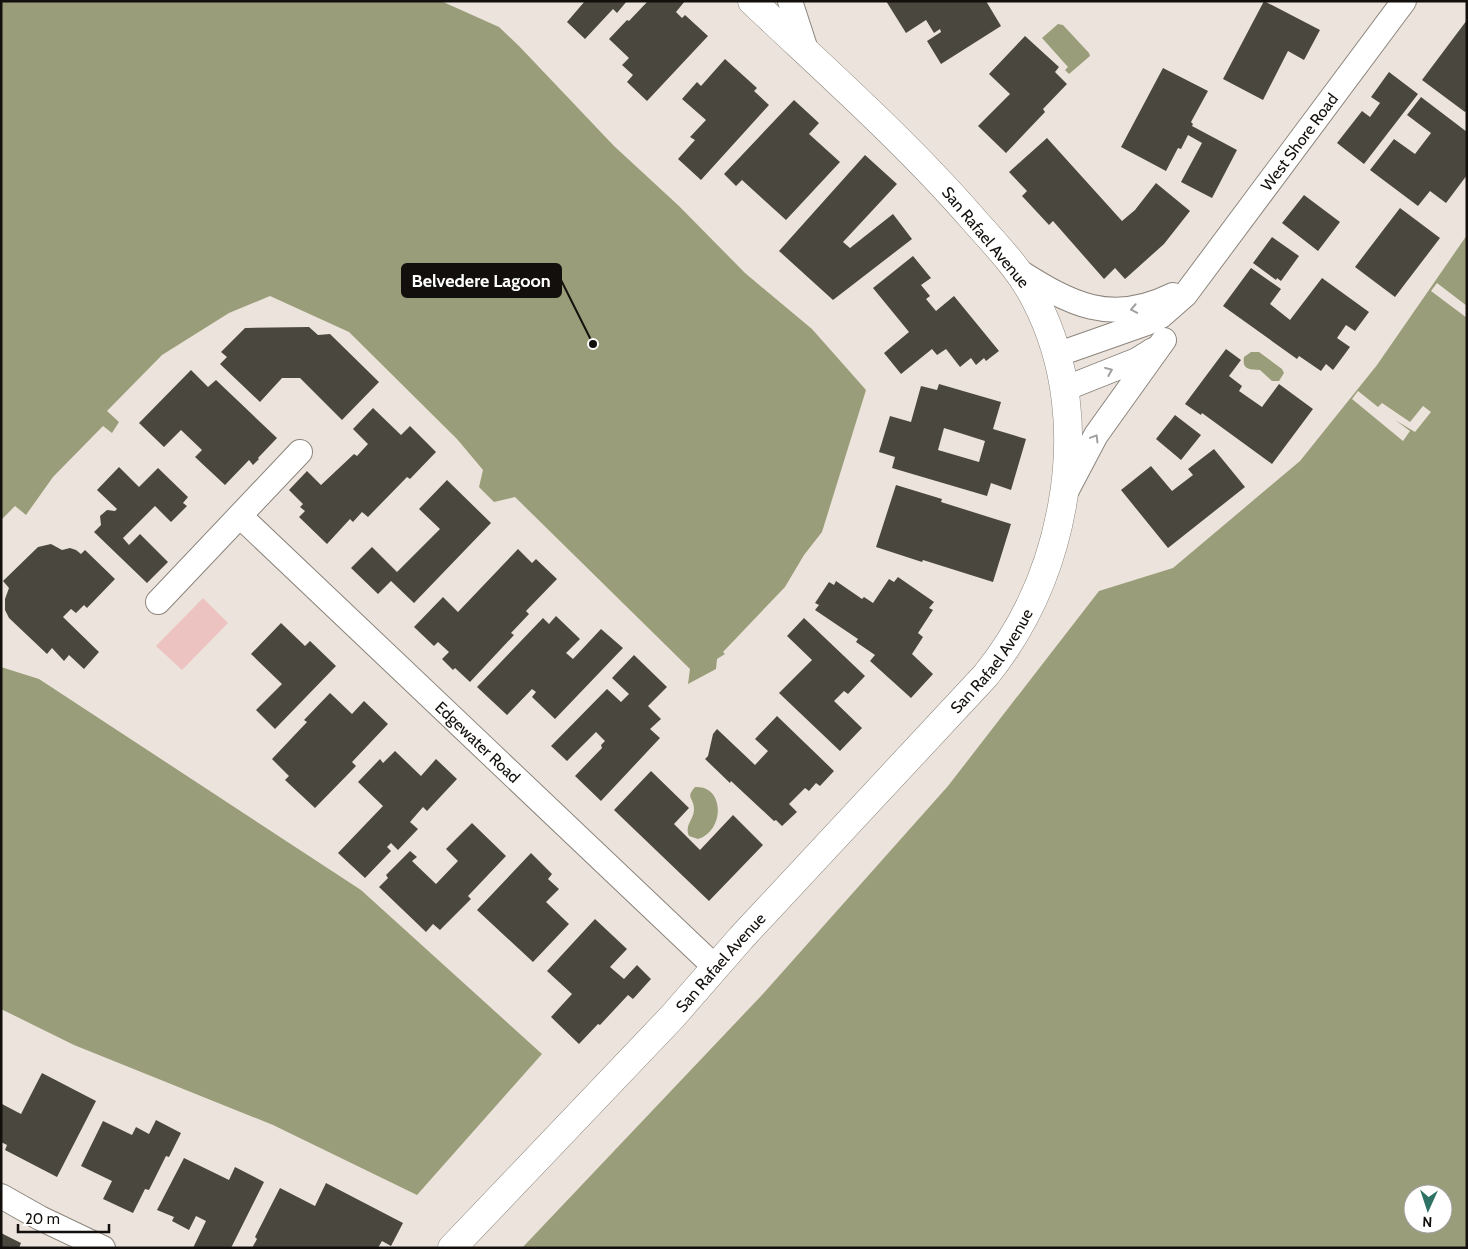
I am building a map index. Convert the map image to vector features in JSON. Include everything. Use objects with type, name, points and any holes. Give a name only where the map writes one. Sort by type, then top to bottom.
[{"type":"street","name":"San Rafael Avenue","points":[[452,1248],[673,1016],[715,968],[971,692],[1001,656],[1025,618],[1043,576],[1052,548],[1064,496],[1068,445],[1067,406],[1056,355],[1041,311],[1026,283],[1016,269],[942,185],[890,131],[752,1]]},
{"type":"street","points":[[790,1],[807,52]]},
{"type":"street","name":"West Shore Road","points":[[1056,355],[1147,323],[1161,316],[1174,306],[1195,283],[1404,1]]},
{"type":"street","name":"West Shore Road","points":[[1016,269],[1069,300],[1097,309],[1127,310],[1141,307],[1171,296],[1195,283]]},
{"type":"street","name":"West Shore Road","points":[[1064,496],[1096,435],[1181,314],[1195,283]]},
{"type":"street","name":"West Shore Road","points":[[1064,389],[1137,360],[1164,340]]},
{"type":"street","points":[[158,602],[300,452]]},
{"type":"street","name":"Edgewater Road","points":[[240,516],[715,968]]},
{"type":"street","points":[[1,1196],[40,1218],[103,1248]]},
{"type":"shaded area","points":[[1,1],[441,1],[499,27],[614,146],[679,206],[745,273],[812,329],[866,390],[822,532],[804,555],[785,587],[723,652],[725,654],[717,659],[716,669],[688,684],[690,669],[515,497],[494,502],[479,487],[483,470],[457,439],[349,332],[270,296],[229,313],[162,355],[107,411],[119,422],[112,433],[103,426],[53,477],[26,515],[15,506],[1,520]]},
{"type":"shaded area","points":[[1058,24],[1063,25],[1090,56],[1069,74],[1065,70],[1068,67],[1042,38]]},
{"type":"shaded area","points":[[1467,235],[1467,1248],[522,1248],[761,996],[948,786],[1099,591],[1173,568],[1300,461],[1377,365]]},
{"type":"shaded area","points":[[1251,352],[1259,352],[1282,369],[1284,373],[1279,381],[1272,381],[1260,370],[1245,367],[1244,357]]},
{"type":"shaded area","points":[[203,598],[228,623],[182,670],[156,646]]},
{"type":"shaded area","points":[[1,667],[39,679],[361,890],[542,1054],[417,1195],[273,1125],[74,1045],[1,1009]]},
{"type":"shaded area","points":[[695,787],[705,788],[712,793],[718,809],[717,819],[713,827],[707,834],[698,839],[689,836],[688,832],[688,826],[694,809],[690,796]]},
{"type":"pier","points":[[1437,283],[1467,306],[1467,318],[1431,291]]},
{"type":"pier","points":[[1358,391],[1378,407],[1382,403],[1410,422],[1423,406],[1431,412],[1415,432],[1395,420],[1410,431],[1403,441],[1352,399]]},
{"type":"building","points":[[585,1],[627,1],[617,13],[613,9],[585,39],[567,22]]},
{"type":"building","points":[[648,1],[685,1],[676,12],[682,18],[685,15],[708,36],[647,101],[627,82],[633,75],[622,65],[629,58],[609,39]]},
{"type":"building","points":[[886,1],[986,1],[1001,26],[941,64],[927,41],[941,32],[940,29],[934,33],[926,20],[906,33]]},
{"type":"building","points":[[1264,1],[1320,30],[1304,60],[1288,51],[1263,100],[1223,79]]},
{"type":"building","points":[[1467,20],[1467,110],[1465,112],[1422,80]]},
{"type":"building","points":[[1025,36],[1059,67],[1055,72],[1067,84],[1043,109],[1045,112],[1006,153],[978,126],[1010,94],[989,74]]},
{"type":"building","points":[[725,59],[757,88],[754,91],[769,105],[701,180],[678,159],[695,140],[690,137],[706,120],[682,99],[697,82],[701,86]]},
{"type":"building","points":[[1163,68],[1208,91],[1191,122],[1192,126],[1237,150],[1212,198],[1181,182],[1202,143],[1188,135],[1181,149],[1178,148],[1166,171],[1121,147]]},
{"type":"building","points":[[1389,72],[1418,94],[1364,164],[1337,143],[1362,111],[1370,117],[1380,103],[1371,97]]},
{"type":"building","points":[[1421,97],[1467,132],[1467,175],[1446,203],[1430,191],[1418,206],[1370,170],[1394,139],[1415,154],[1431,133],[1407,115]]},
{"type":"building","points":[[794,100],[819,123],[809,134],[840,162],[786,220],[742,180],[736,186],[724,174]]},
{"type":"building","points":[[1047,138],[1122,221],[1135,210],[1156,183],[1190,211],[1164,244],[1125,279],[1115,268],[1104,279],[1053,221],[1049,225],[1022,196],[1027,191],[1009,172]]},
{"type":"building","points":[[865,155],[897,184],[843,242],[850,248],[893,214],[912,239],[833,300],[779,251]]},
{"type":"building","points":[[1304,195],[1340,222],[1318,251],[1282,223]]},
{"type":"building","points":[[1400,208],[1440,238],[1395,297],[1355,267]]},
{"type":"building","points":[[1272,237],[1299,256],[1281,281],[1277,278],[1276,280],[1253,263]]},
{"type":"building","points":[[913,256],[931,278],[921,285],[930,296],[926,299],[936,311],[954,296],[999,351],[986,361],[984,358],[976,365],[971,358],[960,367],[946,349],[937,355],[932,349],[901,374],[884,353],[909,332],[873,288]]},
{"type":"building","points":[[1251,268],[1281,289],[1270,304],[1290,320],[1322,278],[1369,312],[1355,331],[1346,325],[1337,338],[1350,347],[1333,370],[1326,364],[1321,371],[1299,356],[1297,359],[1223,306]]},
{"type":"building","points":[[309,327],[318,335],[330,334],[379,382],[342,420],[300,378],[282,378],[260,402],[220,364],[227,357],[221,352],[245,328]]},
{"type":"building","points":[[1226,349],[1241,360],[1229,376],[1242,386],[1239,391],[1262,407],[1279,384],[1313,409],[1272,464],[1202,413],[1201,415],[1185,404]]},
{"type":"building","points":[[191,370],[208,387],[216,380],[277,438],[253,465],[249,460],[225,485],[195,457],[202,450],[181,430],[164,447],[139,423]]},
{"type":"building","points":[[939,384],[1001,402],[993,429],[1026,439],[1011,490],[991,483],[987,496],[892,468],[895,457],[879,452],[890,416],[911,422],[921,386],[937,390]],"holes":[[[944,428],[985,441],[979,462],[938,450]]]},
{"type":"building","points":[[373,408],[401,435],[410,426],[436,452],[410,479],[407,477],[368,517],[362,512],[353,522],[350,519],[327,544],[299,517],[305,511],[300,507],[303,504],[289,490],[307,471],[321,485],[354,454],[357,456],[368,444],[353,429]]},
{"type":"building","points":[[1175,415],[1201,435],[1181,460],[1156,439]]},
{"type":"building","points":[[1214,449],[1245,487],[1168,548],[1121,490],[1151,466],[1172,491],[1193,475],[1188,469]]},
{"type":"building","points":[[119,467],[139,487],[158,468],[188,497],[183,503],[187,506],[171,522],[155,506],[123,538],[129,545],[140,534],[168,562],[147,583],[94,532],[101,525],[100,516],[107,510],[115,511],[117,509],[97,490]]},
{"type":"building","points":[[447,480],[491,523],[414,603],[391,581],[378,594],[351,568],[372,547],[397,572],[440,529],[419,509]]},
{"type":"building","points":[[896,485],[942,499],[941,502],[1011,524],[993,582],[876,547]]},
{"type":"building","points":[[51,544],[62,550],[70,548],[76,550],[81,554],[85,550],[115,579],[87,608],[84,605],[76,613],[71,609],[63,617],[99,652],[84,669],[69,655],[64,661],[52,648],[47,654],[9,618],[5,610],[5,599],[9,588],[3,581],[38,547]]},
{"type":"building","points":[[518,549],[532,563],[536,559],[557,579],[526,611],[529,614],[511,633],[514,635],[470,682],[455,668],[453,670],[442,659],[449,652],[438,642],[434,646],[414,627],[443,597],[458,612]]},
{"type":"building","points":[[898,577],[934,602],[929,608],[933,610],[918,633],[923,637],[912,654],[933,674],[911,698],[870,661],[875,655],[856,642],[858,639],[815,610],[819,605],[815,603],[829,582],[834,585],[836,581],[862,599],[864,597],[873,603],[889,579],[894,582]]},
{"type":"building","points":[[556,616],[580,639],[566,653],[573,659],[601,629],[623,648],[555,719],[532,697],[536,692],[532,689],[507,715],[477,687],[543,618],[549,624]]},
{"type":"building","points":[[804,618],[865,676],[848,694],[844,691],[834,701],[862,728],[840,751],[779,693],[812,660],[787,636]]},
{"type":"building","points":[[281,623],[305,646],[310,641],[336,666],[275,729],[256,710],[282,684],[251,654]]},
{"type":"building","points":[[634,655],[667,687],[648,706],[661,719],[650,729],[660,738],[601,801],[575,776],[602,748],[601,745],[605,741],[596,732],[567,761],[551,746],[607,689],[621,702],[629,694],[612,678]]},
{"type":"building","points":[[330,693],[352,714],[364,701],[388,724],[352,762],[356,766],[315,808],[285,780],[289,776],[272,759],[307,722],[304,720]]},
{"type":"building","points":[[777,716],[834,771],[820,786],[816,783],[809,791],[805,788],[789,804],[797,812],[782,826],[776,820],[774,821],[731,781],[730,783],[705,759],[708,756],[713,734],[717,729],[755,765],[768,751],[755,739]]},
{"type":"building","points":[[395,751],[421,776],[436,759],[457,779],[427,811],[423,807],[410,822],[418,829],[398,850],[391,843],[387,847],[391,851],[365,878],[338,853],[383,806],[358,782],[380,759],[383,763]]},
{"type":"building","points":[[651,771],[689,808],[674,824],[700,850],[733,815],[763,845],[709,901],[614,810]]},
{"type":"building","points":[[472,823],[506,856],[468,896],[471,899],[440,930],[433,924],[426,932],[379,887],[388,878],[386,875],[410,851],[417,857],[412,861],[436,884],[458,861],[446,849]]},
{"type":"building","points":[[531,853],[552,874],[548,879],[559,889],[546,902],[569,924],[533,962],[477,910]]},
{"type":"building","points":[[595,919],[627,949],[610,967],[624,979],[637,965],[651,979],[633,999],[628,995],[579,1044],[551,1017],[572,994],[547,971]]},
{"type":"building","points":[[42,1073],[96,1101],[57,1177],[5,1150],[7,1145],[1,1142],[2,1104],[21,1114]]},
{"type":"building","points":[[156,1120],[181,1133],[169,1157],[166,1156],[149,1190],[145,1189],[133,1213],[103,1199],[112,1181],[81,1166],[103,1121],[132,1135],[136,1127],[149,1134]]},
{"type":"building","points":[[184,1158],[229,1180],[235,1167],[264,1182],[231,1248],[193,1248],[206,1221],[196,1216],[189,1230],[172,1221],[174,1217],[157,1210]]},
{"type":"building","points":[[326,1183],[403,1223],[391,1246],[382,1241],[378,1248],[252,1248],[257,1239],[255,1237],[280,1188],[315,1206]]},
{"type":"building","points":[[1,1233],[21,1243],[19,1248],[1,1248]]},
{"type":"place","name":"Belvedere Lagoon","points":[[593,344]]}]
